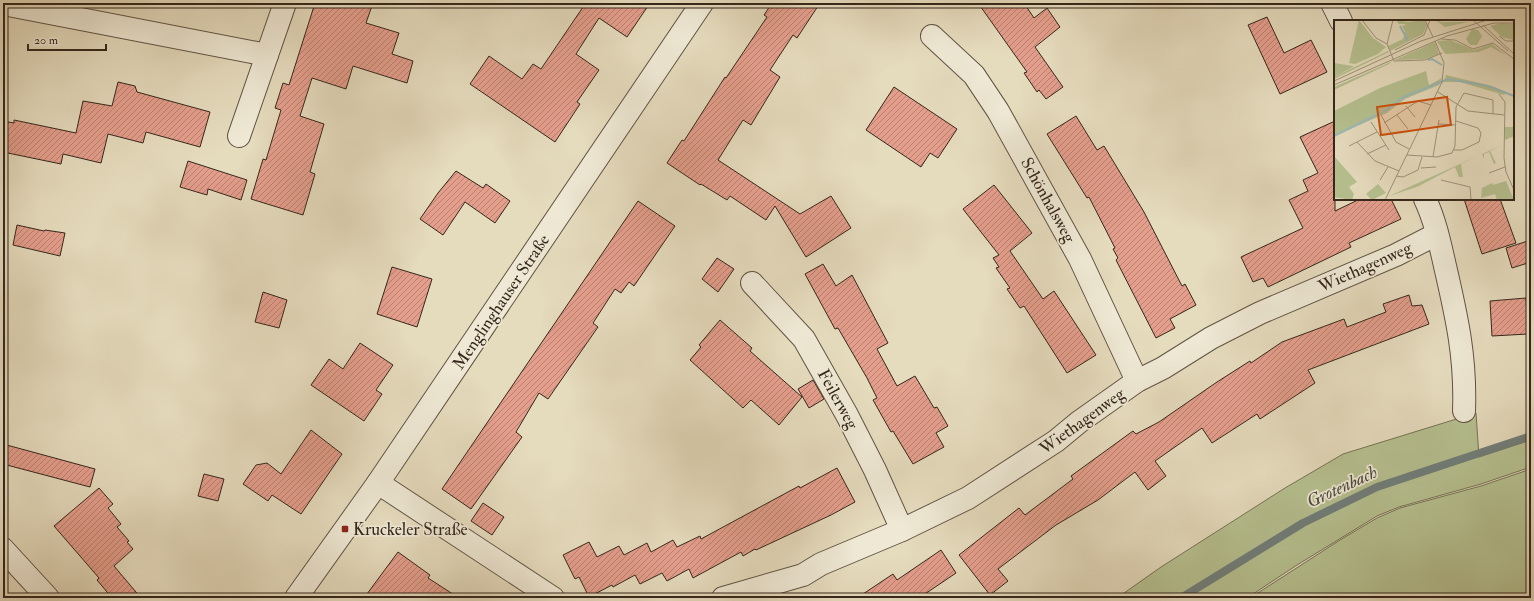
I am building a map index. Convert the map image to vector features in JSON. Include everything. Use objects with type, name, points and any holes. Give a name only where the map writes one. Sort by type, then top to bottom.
[{"type":"street","points":[[239,136],[285,3]]},
{"type":"street","name":"Menglinghauser Straße","points":[[296,598],[378,483],[702,3]]},
{"type":"street","points":[[1332,3],[1340,20]]},
{"type":"street","points":[[3,4],[267,55]]},
{"type":"street","name":"Schönhalsweg","points":[[932,36],[974,75],[998,111],[1080,259],[1137,381]]},
{"type":"street","points":[[1425,200],[1437,234],[1456,314],[1464,370],[1464,411]]},
{"type":"street","name":"Wiethagenweg","points":[[723,598],[803,575],[821,564],[902,530],[968,498],[999,480],[1056,441],[1079,422],[1137,381],[1163,368],[1211,338],[1260,313],[1396,255],[1437,234]]},
{"type":"street","name":"Feilerweg","points":[[752,282],[804,339],[847,415],[875,470],[902,530]]},
{"type":"street","points":[[378,483],[552,598]]},
{"type":"street","points":[[3,549],[48,598]]},
{"type":"green space","points":[[1476,413],[1479,457],[1531,440],[1531,467],[1481,484],[1399,507],[1377,516],[1297,565],[1247,598],[1117,598],[1161,567],[1285,488],[1343,454]]},
{"type":"green space","points":[[1531,469],[1531,598],[1250,598],[1377,518],[1400,508],[1481,486]]},
{"type":"building","points":[[315,3],[373,3],[366,23],[399,33],[392,54],[413,61],[407,83],[353,66],[346,89],[312,78],[300,116],[324,124],[310,172],[315,174],[303,215],[251,199],[263,159],[266,160],[281,110],[275,108],[283,83],[289,85]]},
{"type":"building","points":[[577,3],[650,3],[627,37],[599,18],[576,54],[599,70],[577,102],[580,104],[555,142],[470,84],[489,56],[522,79],[533,64],[541,69],[583,7]]},
{"type":"building","points":[[772,3],[820,3],[797,38],[793,35],[770,70],[780,77],[751,125],[743,120],[718,160],[800,214],[831,196],[851,228],[806,257],[775,206],[766,220],[730,196],[727,200],[701,184],[700,185],[667,163],[682,140],[684,141],[725,77],[726,78],[767,17],[764,15]]},
{"type":"building","points":[[978,3],[1024,3],[1034,18],[1047,8],[1060,27],[1035,47],[1063,87],[1046,99],[1039,90],[1037,92],[1024,73],[1027,72]]},
{"type":"building","points":[[1267,17],[1284,53],[1311,40],[1327,72],[1280,94],[1248,25]]},
{"type":"building","points":[[118,82],[135,86],[137,92],[210,112],[200,147],[146,132],[143,143],[108,134],[101,163],[63,154],[61,164],[3,152],[3,121],[14,123],[14,120],[76,133],[83,101],[112,106]]},
{"type":"building","points":[[894,87],[957,129],[938,158],[930,153],[921,167],[866,130]]},
{"type":"building","points":[[1076,116],[1097,150],[1104,146],[1144,212],[1182,286],[1185,284],[1196,305],[1170,319],[1175,328],[1156,338],[1116,260],[1118,258],[1113,249],[1115,248],[1089,197],[1087,198],[1047,134]]},
{"type":"building","points":[[1334,121],[1335,211],[1358,200],[1392,200],[1401,219],[1349,243],[1351,247],[1268,287],[1263,278],[1253,282],[1241,257],[1303,228],[1289,200],[1308,191],[1303,180],[1318,173],[1300,137]]},
{"type":"building","points":[[188,161],[247,180],[241,200],[208,189],[207,195],[180,187]]},
{"type":"building","points":[[456,171],[483,188],[486,184],[510,201],[495,223],[465,202],[443,235],[420,219]]},
{"type":"building","points":[[994,185],[1032,233],[1010,251],[1043,299],[1054,291],[1096,355],[1067,373],[1024,306],[1020,308],[1007,289],[1010,288],[996,268],[999,267],[993,258],[999,255],[963,209]]},
{"type":"building","points":[[1464,200],[1500,200],[1516,243],[1482,254]]},
{"type":"building","points":[[638,201],[675,226],[634,286],[629,282],[621,293],[615,289],[593,323],[598,327],[548,399],[539,393],[516,432],[522,437],[471,509],[442,489]]},
{"type":"building","points":[[17,225],[44,231],[65,233],[60,256],[13,245]]},
{"type":"building","points":[[1531,240],[1531,262],[1512,268],[1506,248]]},
{"type":"building","points":[[717,258],[734,269],[718,292],[702,279]]},
{"type":"building","points":[[823,264],[836,286],[852,275],[888,343],[877,349],[897,386],[915,376],[934,408],[937,407],[948,426],[936,433],[944,447],[913,464],[893,431],[891,432],[873,400],[877,398],[867,378],[838,328],[835,329],[805,274]]},
{"type":"building","points":[[392,267],[432,279],[417,327],[377,314]]},
{"type":"building","points":[[263,292],[287,300],[279,328],[255,322]]},
{"type":"building","points":[[1409,295],[1412,306],[1422,305],[1429,324],[1308,370],[1315,383],[1260,419],[1257,414],[1212,443],[1202,428],[1155,461],[1166,476],[1148,490],[1135,472],[1098,500],[1056,525],[998,569],[1008,581],[990,595],[959,555],[1019,508],[1025,515],[1073,479],[1071,476],[1133,431],[1136,434],[1159,422],[1217,382],[1250,361],[1251,363],[1282,342],[1344,319],[1347,327],[1386,312],[1383,304]]},
{"type":"building","points":[[1526,298],[1528,334],[1492,336],[1490,301]]},
{"type":"building","points":[[720,320],[752,348],[750,351],[802,397],[779,425],[751,400],[743,408],[690,360],[701,347],[699,345]]},
{"type":"building","points":[[360,343],[393,365],[376,390],[382,394],[364,421],[311,385],[329,359],[343,369]]},
{"type":"building","points":[[813,380],[824,399],[809,408],[798,389]]},
{"type":"building","points":[[311,430],[342,454],[301,514],[272,495],[268,501],[243,484],[256,465],[267,463],[281,474]]},
{"type":"building","points":[[3,444],[95,469],[90,487],[3,464]]},
{"type":"building","points":[[837,468],[855,502],[831,515],[756,550],[755,549],[743,556],[741,552],[693,578],[689,569],[667,581],[662,573],[640,584],[635,575],[613,587],[612,585],[589,597],[579,577],[575,579],[563,555],[589,542],[597,557],[619,546],[624,555],[647,543],[651,552],[673,540],[677,547],[700,536],[701,539],[799,486],[800,488]]},
{"type":"building","points":[[204,474],[224,479],[218,501],[198,496]]},
{"type":"building","points":[[99,488],[113,504],[108,508],[121,524],[117,527],[129,541],[127,542],[133,549],[114,566],[141,598],[112,598],[97,580],[99,578],[54,526]]},
{"type":"building","points":[[483,503],[504,517],[492,535],[471,521]]},
{"type":"building","points":[[941,550],[956,573],[919,598],[857,598],[893,574],[897,580]]},
{"type":"building","points":[[398,552],[430,575],[428,578],[459,598],[364,598]]},
{"type":"waterway","name":"Grotenbach","points":[[1181,598],[1303,523],[1377,487],[1531,436]]},
{"type":"place","name":"Kruckeler Straße","points":[[345,529]]}]
